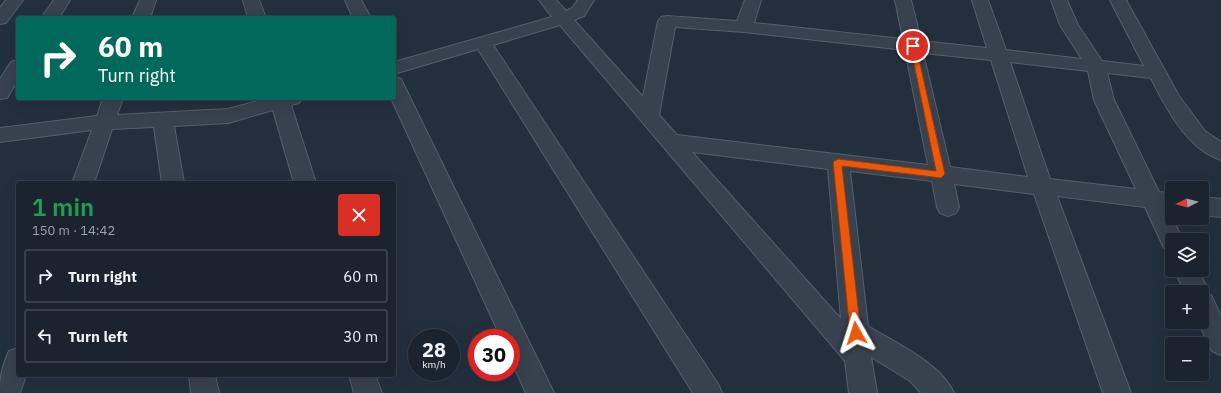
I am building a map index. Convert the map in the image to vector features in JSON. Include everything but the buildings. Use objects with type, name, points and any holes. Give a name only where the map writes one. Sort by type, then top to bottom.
[{"type":"street","points":[[0,19],[14,0]]},
{"type":"street","points":[[51,16],[62,0]]},
{"type":"street","points":[[142,16],[148,0]]},
{"type":"street","points":[[251,0],[255,16]]},
{"type":"street","points":[[353,0],[361,16]]},
{"type":"street","points":[[547,0],[671,142],[857,344],[919,372],[940,393]]},
{"type":"street","points":[[396,67],[563,20],[578,12],[586,0]]},
{"type":"street","points":[[744,27],[753,0]]},
{"type":"street","points":[[903,0],[948,207]]},
{"type":"street","points":[[980,0],[997,55],[1042,186],[1116,393]]},
{"type":"street","points":[[1059,0],[1069,25],[1095,64],[1104,100],[1162,201],[1170,233]]},
{"type":"street","points":[[1118,0],[1171,99],[1198,136],[1221,152]]},
{"type":"street","points":[[650,117],[667,21],[744,27],[997,55],[1095,64],[1157,72]]},
{"type":"street","points":[[483,43],[708,393]]},
{"type":"street","points":[[0,93],[16,69]]},
{"type":"street","points":[[396,87],[540,393]]},
{"type":"street","points":[[84,181],[112,100]]},
{"type":"street","points":[[0,135],[105,123],[162,121],[228,116],[281,100]]},
{"type":"street","points":[[284,100],[304,181]]},
{"type":"street","points":[[162,121],[173,181]]},
{"type":"street","points":[[671,142],[1162,201]]},
{"type":"street","points":[[838,162],[863,393]]},
{"type":"street","points":[[1209,207],[1221,208]]},
{"type":"street","points":[[1209,318],[1221,343]]},
{"type":"street","points":[[6,393],[16,366]]},
{"type":"street","points":[[202,377],[205,393]]},
{"type":"street","points":[[363,377],[368,393]]},
{"type":"route","points":[[856,333],[838,162],[941,174],[913,46]]}]
